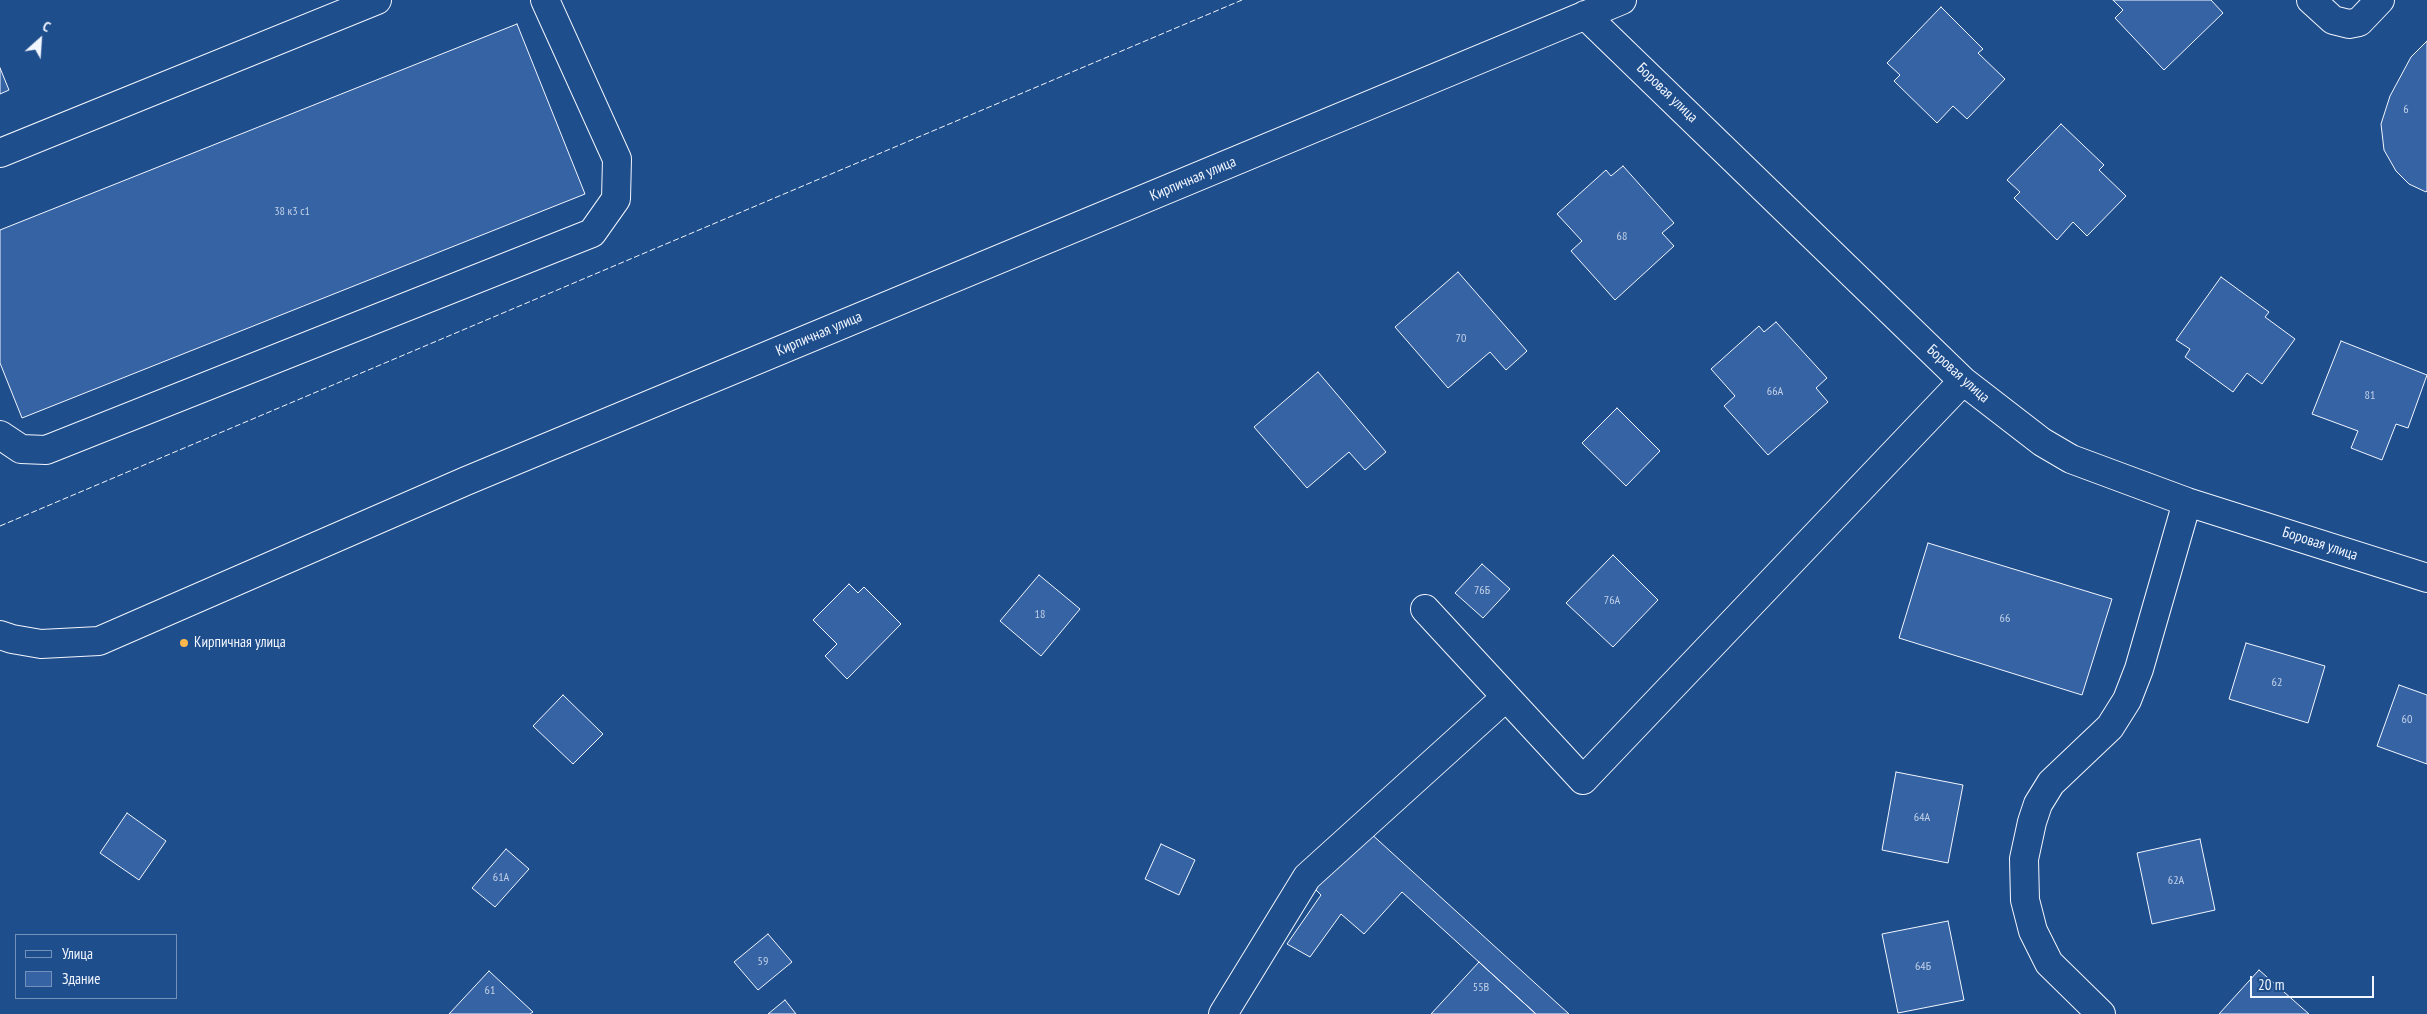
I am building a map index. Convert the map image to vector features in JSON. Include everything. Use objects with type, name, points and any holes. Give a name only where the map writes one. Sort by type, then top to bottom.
[{"type":"street","points":[[0,153],[377,0]]},
{"type":"street","points":[[0,435],[21,449],[46,450],[592,234],[616,199],[617,159],[545,0]]},
{"type":"street","name":"Кирпичная улица","points":[[6,637],[41,644],[99,641],[475,478],[1622,0]]},
{"type":"street","points":[[2311,0],[2333,20],[2349,24],[2359,22],[2380,0]]},
{"type":"street","name":"Боровая улица","points":[[1586,15],[1963,381],[2042,442],[2071,459],[2187,502],[2427,578]]},
{"type":"street","points":[[1425,609],[1583,780],[1963,381]]},
{"type":"street","points":[[2101,1014],[2049,963],[2034,931],[2025,900],[2024,859],[2038,804],[2051,783],[2110,727],[2127,700],[2139,669],[2187,502]]},
{"type":"street","points":[[1223,1014],[1307,877],[1506,697]]},
{"type":"building","points":[[2113,0],[2211,0],[2223,13],[2164,70],[2115,18],[2123,10]]},
{"type":"building","points":[[1941,7],[1983,49],[1978,53],[2005,79],[1967,119],[1953,106],[1937,123],[1894,81],[1900,75],[1887,63]]},
{"type":"building","points":[[517,24],[585,194],[22,418],[0,363],[0,230]]},
{"type":"building","points":[[2427,41],[2426,192],[2409,184],[2396,171],[2384,150],[2381,124],[2390,96],[2411,57]]},
{"type":"building","points":[[0,68],[9,90],[0,94]]},
{"type":"building","points":[[2061,124],[2104,165],[2099,170],[2126,196],[2087,236],[2073,222],[2057,240],[2014,198],[2020,192],[2007,180]]},
{"type":"building","points":[[1623,166],[1674,223],[1662,233],[1674,246],[1615,300],[1571,251],[1582,241],[1557,214],[1606,170],[1611,176]]},
{"type":"building","points":[[1458,272],[1527,351],[1506,370],[1490,352],[1448,388],[1395,327]]},
{"type":"building","points":[[2221,277],[2269,312],[2265,317],[2295,339],[2262,384],[2247,373],[2233,392],[2185,357],[2190,349],[2176,340]]},
{"type":"building","points":[[1776,322],[1827,378],[1816,388],[1828,402],[1768,455],[1724,406],[1735,396],[1711,369],[1759,326],[1764,332]]},
{"type":"building","points":[[2341,341],[2427,375],[2408,428],[2396,424],[2382,460],[2351,448],[2358,431],[2312,414]]},
{"type":"building","points":[[1318,372],[1386,452],[1365,470],[1349,452],[1307,488],[1254,427]]},
{"type":"building","points":[[1617,408],[1660,451],[1626,486],[1582,443]]},
{"type":"building","points":[[1928,543],[2112,599],[2082,695],[1899,638]]},
{"type":"building","points":[[1613,555],[1658,600],[1613,647],[1566,603]]},
{"type":"building","points":[[1482,564],[1510,589],[1483,618],[1455,593]]},
{"type":"building","points":[[1039,575],[1080,609],[1041,656],[1000,621]]},
{"type":"building","points":[[849,584],[858,593],[864,587],[901,624],[847,679],[825,656],[837,644],[813,620]]},
{"type":"building","points":[[2246,643],[2325,666],[2308,723],[2229,699]]},
{"type":"building","points":[[2399,685],[2427,695],[2427,764],[2377,746]]},
{"type":"building","points":[[563,695],[603,734],[573,764],[533,726]]},
{"type":"building","points":[[1896,772],[1963,785],[1948,863],[1882,850]]},
{"type":"building","points":[[127,813],[166,841],[139,880],[100,853]]},
{"type":"building","points":[[1368,831],[1569,1014],[1536,1014],[1402,892],[1364,934],[1341,914],[1310,957],[1287,944],[1321,895],[1315,889]]},
{"type":"building","points":[[2200,839],[2215,910],[2152,924],[2137,853]]},
{"type":"building","points":[[1161,844],[1195,860],[1179,895],[1145,879]]},
{"type":"building","points":[[506,849],[529,869],[495,907],[472,888]]},
{"type":"building","points":[[1948,921],[1964,1000],[1898,1013],[1882,934]]},
{"type":"building","points":[[768,934],[792,962],[758,990],[734,962]]},
{"type":"building","points":[[1479,962],[1536,1014],[1431,1014]]},
{"type":"building","points":[[2259,970],[2309,1014],[2219,1014]]},
{"type":"building","points":[[489,971],[533,1012],[530,1014],[449,1014]]},
{"type":"building","points":[[785,1000],[796,1014],[768,1014]]},
{"type":"fence","points":[[0,526],[1242,0]]},
{"type":"place","name":"Кирпичная улица","points":[[184,643]]}]
